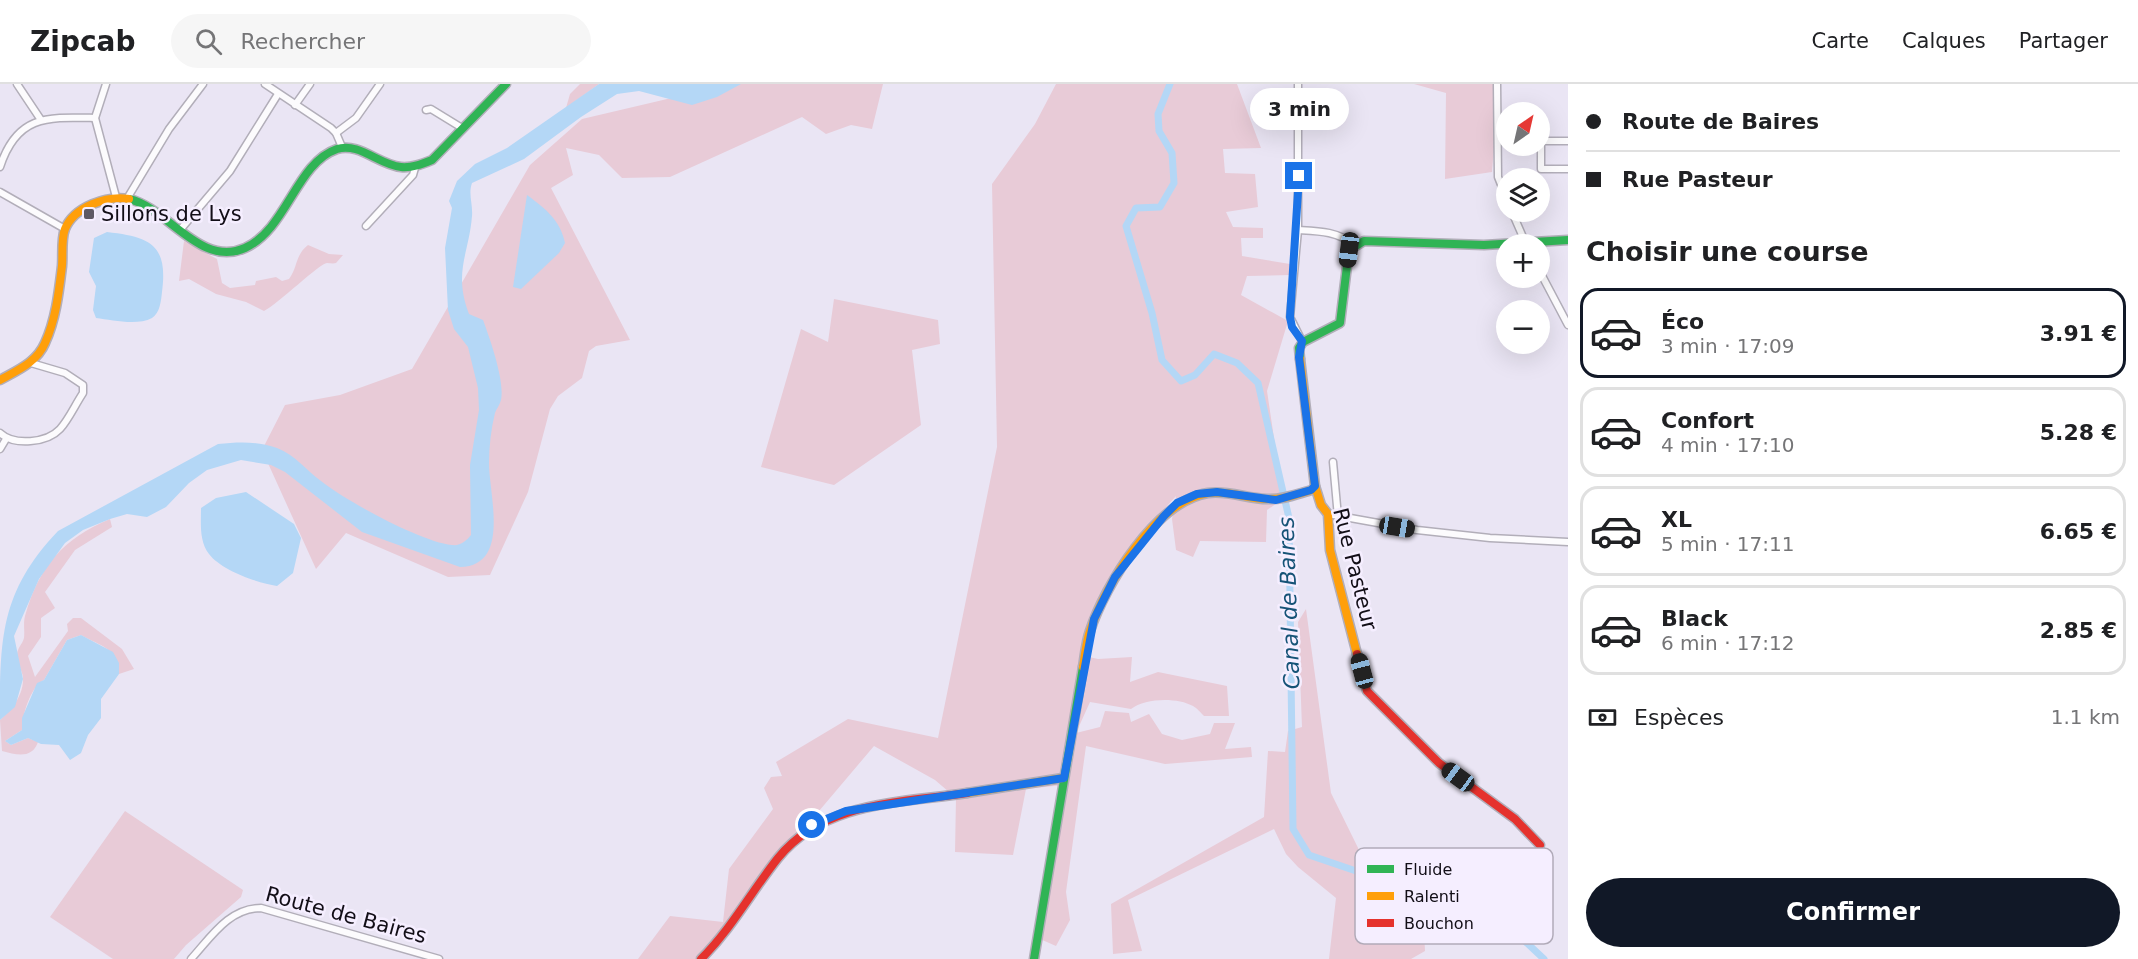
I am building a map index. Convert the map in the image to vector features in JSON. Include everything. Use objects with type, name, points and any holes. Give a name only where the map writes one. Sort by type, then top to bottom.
[{"type":"street","points":[[17,84],[41,120]]},
{"type":"street","points":[[106,84],[96,118],[116,197]]},
{"type":"street","points":[[128,197],[169,129],[203,84]]},
{"type":"street","points":[[265,84],[336,133],[342,147]]},
{"type":"street","points":[[295,105],[310,84]]},
{"type":"street","points":[[336,133],[356,118],[380,84]]},
{"type":"street","points":[[0,380],[31,363],[45,344],[56,310],[62,278],[65,229],[88,207],[116,197],[128,197],[147,206],[211,249],[234,251],[249,247],[268,231],[324,156],[342,147],[350,147],[395,167],[415,168],[432,160],[506,84]]},
{"type":"street","name":"Rue Pasteur","points":[[1298,84],[1298,230],[1290,317],[1292,327],[1302,341],[1299,357],[1315,486],[1321,505],[1328,514],[1330,550],[1367,691],[1439,763],[1515,819],[1540,845]]},
{"type":"street","points":[[1497,84],[1497,102]]},
{"type":"street","points":[[180,230],[230,171],[278,94]]},
{"type":"street","points":[[426,110],[431,109],[462,128]]},
{"type":"street","points":[[0,167],[4,154],[17,136],[41,120],[65,116],[96,118]]},
{"type":"street","points":[[1550,141],[1568,141]]},
{"type":"street","points":[[1541,156],[1541,170],[1568,169]]},
{"type":"street","points":[[366,226],[413,175],[415,168]]},
{"type":"street","points":[[0,192],[65,229]]},
{"type":"street","points":[[1298,230],[1324,231],[1346,238],[1354,245]]},
{"type":"street","points":[[1550,242],[1568,240]]},
{"type":"street","points":[[1302,341],[1311,335],[1334,329],[1340,323],[1349,250],[1354,245],[1364,241],[1496,245]]},
{"type":"street","points":[[1548,288],[1568,326]]},
{"type":"street","points":[[0,433],[6,440],[22,443],[55,433],[83,393],[83,385],[65,373],[31,363]]},
{"type":"street","points":[[0,449],[6,440]]},
{"type":"street","points":[[1333,462],[1338,517]]},
{"type":"street","points":[[1034,959],[1066,765],[1094,619],[1111,584],[1143,541],[1177,503],[1197,494],[1217,492],[1276,500],[1296,495],[1315,486]]},
{"type":"street","points":[[1328,514],[1491,538],[1568,542]]},
{"type":"street","points":[[701,959],[732,927],[781,852],[801,832],[822,819],[846,811],[1064,778]]},
{"type":"street","name":"Route de Baires","points":[[192,959],[231,918],[240,912],[261,908],[439,959]]},
{"type":"shaded area","points":[[580,84],[599,84],[566,108],[570,94]]},
{"type":"shaded area","points":[[731,84],[883,84],[872,129],[851,125],[826,134],[802,117],[670,177],[622,178],[599,155],[566,148],[573,175],[551,188],[630,340],[596,346],[589,351],[582,378],[558,396],[550,409],[528,492],[490,575],[448,577],[346,533],[316,569],[262,450],[285,405],[340,395],[412,369],[530,165],[582,119]]},
{"type":"shaded area","points":[[1056,84],[1237,84],[1261,148],[1223,149],[1225,173],[1255,174],[1258,207],[1226,212],[1233,227],[1263,228],[1263,238],[1241,238],[1242,256],[1290,264],[1290,275],[1247,276],[1241,295],[1288,321],[1267,391],[1283,499],[1267,510],[1266,542],[1200,541],[1193,557],[1176,550],[1172,519],[1176,496],[1134,543],[1097,601],[1080,655],[1098,659],[1132,657],[1130,682],[1158,672],[1227,686],[1229,716],[1204,716],[1193,706],[1170,700],[1144,703],[1131,709],[1090,702],[1076,733],[1100,727],[1105,711],[1129,713],[1131,722],[1149,714],[1162,734],[1182,740],[1210,734],[1214,723],[1235,723],[1225,749],[1251,747],[1252,757],[1165,764],[1086,746],[1066,892],[1070,920],[1056,946],[1040,939],[1064,785],[1026,789],[1013,855],[955,852],[956,798],[935,780],[874,746],[819,811],[721,942],[698,959],[638,959],[670,916],[723,922],[729,869],[773,809],[764,788],[771,777],[782,776],[776,762],[848,719],[938,738],[997,447],[992,184],[1035,124]]},
{"type":"shaded area","points":[[1414,84],[1499,84],[1492,172],[1445,179],[1446,93]]},
{"type":"shaded area","points":[[184,241],[217,259],[222,283],[230,288],[255,285],[256,281],[276,277],[282,281],[289,279],[301,253],[308,245],[329,254],[343,255],[336,263],[323,265],[264,311],[246,302],[216,294],[189,279],[179,281]]},
{"type":"shaded area","points":[[834,299],[938,320],[940,344],[912,350],[921,425],[834,485],[761,467],[801,329],[828,342]]},
{"type":"shaded area","points":[[110,519],[112,527],[75,550],[45,592],[55,608],[41,618],[41,637],[28,656],[35,677],[68,631],[67,624],[73,618],[81,618],[122,649],[134,669],[119,674],[116,658],[107,649],[81,635],[67,640],[44,680],[31,695],[23,717],[22,730],[5,741],[11,745],[28,738],[38,742],[28,753],[13,754],[2,751],[0,720],[13,706],[22,690],[23,677],[17,653],[24,638],[24,621],[31,598],[46,569],[66,545]]},
{"type":"shaded area","points":[[1306,609],[1331,793],[1358,848],[1355,848],[1355,944],[1425,944],[1425,951],[1411,959],[1329,959],[1336,898],[1298,867],[1286,854],[1274,829],[1128,900],[1142,951],[1113,954],[1111,904],[1264,817],[1268,751],[1285,752],[1288,731],[1302,727],[1298,622]]},
{"type":"shaded area","points":[[125,811],[243,890],[241,897],[186,945],[174,959],[113,959],[50,917]]},
{"type":"water","points":[[599,84],[741,84],[717,97],[692,105],[639,91],[617,94],[524,159],[472,183],[470,191],[472,216],[463,264],[462,286],[469,314],[483,320],[496,360],[502,392],[490,444],[489,463],[494,527],[492,542],[486,555],[476,564],[460,567],[362,532],[285,472],[271,465],[241,460],[207,470],[189,483],[166,507],[147,517],[127,514],[110,519],[83,530],[65,543],[39,579],[14,636],[23,679],[15,707],[0,720],[1,665],[7,618],[24,575],[39,553],[58,531],[218,444],[263,444],[277,448],[348,499],[422,537],[455,545],[461,544],[471,535],[470,465],[479,410],[478,388],[468,347],[454,329],[448,310],[445,248],[452,208],[449,201],[457,181],[475,164],[507,148]]},
{"type":"water","points":[[527,195],[556,221],[565,243],[559,253],[521,289],[513,287]]},
{"type":"water","points":[[107,232],[146,241],[159,254],[163,276],[161,303],[152,318],[132,322],[96,318],[93,310],[96,286],[89,272],[94,238]]},
{"type":"water","points":[[246,492],[294,524],[301,538],[293,573],[277,586],[250,579],[222,565],[209,554],[204,543],[201,532],[201,508],[216,498]]},
{"type":"water","points":[[81,635],[113,652],[119,663],[119,674],[101,699],[101,718],[88,735],[81,753],[70,760],[59,745],[41,744],[28,738],[11,745],[5,741],[22,730],[22,718],[37,683],[44,680],[67,640]]},
{"type":"waterway","name":"Canal de Baires","points":[[1170,84],[1158,114],[1159,131],[1172,153],[1174,183],[1160,207],[1136,208],[1126,226],[1152,313],[1162,360],[1181,381],[1195,375],[1214,354],[1237,363],[1258,383],[1289,518],[1293,829],[1309,855],[1355,871]]},
{"type":"waterway","name":"Canal de Baires","points":[[1528,944],[1544,959]]},
{"type":"traffic: fast","points":[[129,199],[157,213],[199,244],[213,250],[229,252],[245,248],[259,239],[271,226],[301,181],[323,156],[345,148],[361,151],[401,167],[432,160],[506,84]]},
{"type":"traffic: fast","points":[[1300,359],[1299,348],[1303,342],[1340,323],[1349,250],[1364,241],[1484,245],[1568,240]]},
{"type":"traffic: fast","points":[[1034,959],[1083,667]]},
{"type":"traffic: slow","points":[[0,380],[20,369],[42,350],[52,324],[56,305],[62,266],[63,237],[69,221],[92,204],[111,199],[129,199]]},
{"type":"traffic: slow","points":[[1300,359],[1315,486],[1321,505],[1328,514],[1330,550],[1357,654]]},
{"type":"traffic: slow","points":[[1083,667],[1089,635],[1107,591],[1135,548],[1170,511],[1189,499],[1208,493],[1273,499],[1312,490],[1315,486]]},
{"type":"traffic: slow","points":[[967,793],[1063,778]]},
{"type":"traffic: jam","points":[[1357,654],[1367,691],[1439,763],[1515,819],[1540,845]]},
{"type":"traffic: jam","points":[[701,959],[722,935],[778,858],[797,839],[818,825],[865,808],[967,793]]},
{"type":"place","name":"Sillons de Lys","points":[[89,214]]},
{"type":"route","points":[[812,825],[846,811],[1064,778],[1089,633],[1094,619],[1115,577],[1164,516],[1177,503],[1197,494],[1217,492],[1276,500],[1311,490],[1315,486],[1299,357],[1302,341],[1292,327],[1290,317],[1298,230],[1299,176]]}]
